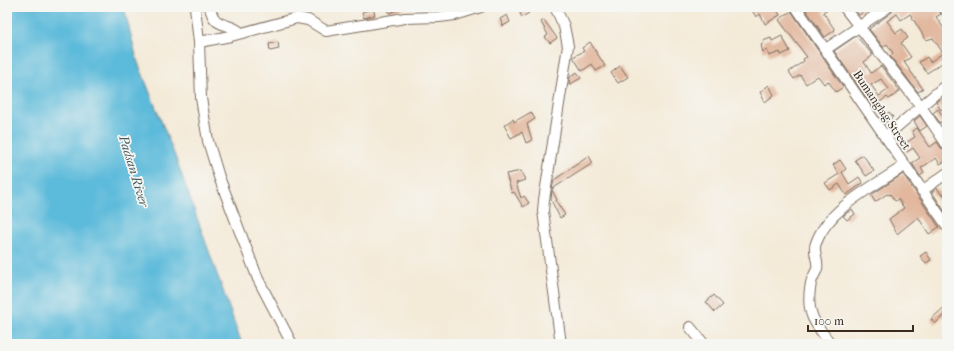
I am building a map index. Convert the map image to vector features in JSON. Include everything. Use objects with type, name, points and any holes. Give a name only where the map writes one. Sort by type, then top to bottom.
[{"type":"street","points":[[195,7],[199,42],[201,98],[208,141],[219,177],[258,278],[292,344]]},
{"type":"street","points":[[210,7],[212,16],[217,22],[224,26],[233,27],[241,33]]},
{"type":"street","points":[[199,42],[241,33],[297,18],[308,20],[326,30],[405,18],[447,16],[481,7]]},
{"type":"street","points":[[554,7],[564,26],[568,46],[543,211],[561,344]]},
{"type":"street","name":"Bumanglag Street","points":[[796,7],[826,49],[884,137],[947,226]]},
{"type":"street","points":[[844,7],[920,105],[947,145]]},
{"type":"street","points":[[826,49],[888,7]]},
{"type":"street","points":[[944,7],[947,12]]},
{"type":"street","points":[[884,137],[920,105],[947,84]]},
{"type":"street","points":[[831,344],[814,323],[810,313],[811,284],[818,265],[814,249],[816,240],[831,219],[846,205],[904,166]]},
{"type":"street","points":[[922,191],[947,173]]},
{"type":"street","points":[[690,327],[704,344]]},
{"type":"water","name":"Padsan River","points":[[7,7],[124,7],[137,60],[175,156],[242,344],[7,344]]},
{"type":"building","points":[[387,7],[404,7],[404,8],[389,13]]},
{"type":"building","points":[[517,7],[525,7],[529,13],[522,17]]},
{"type":"building","points":[[750,7],[775,7],[780,15],[765,24],[760,14],[756,17]]},
{"type":"building","points":[[804,7],[831,7],[823,12],[835,30],[825,37]]},
{"type":"building","points":[[852,7],[871,7],[859,15]]},
{"type":"building","points":[[894,7],[936,7],[941,14],[936,17],[947,33],[947,70],[942,63],[927,73],[919,62],[927,57],[930,62],[943,53],[933,38],[926,40],[910,14],[901,20],[897,14],[887,21],[896,33],[902,29],[908,38],[901,43],[911,57],[904,62],[923,89],[918,92],[890,56],[893,53],[887,44],[883,47],[869,29],[892,12]]},
{"type":"building","points":[[373,9],[375,15],[364,18],[362,12]]},
{"type":"building","points":[[791,11],[843,87],[836,92],[828,81],[824,84],[818,76],[806,84],[800,75],[794,79],[789,72],[807,57],[779,20]]},
{"type":"building","points":[[507,15],[510,22],[503,26],[500,19]]},
{"type":"building","points":[[544,20],[557,38],[550,43],[545,37],[548,35],[541,22]]},
{"type":"building","points":[[782,36],[790,51],[781,55],[780,52],[769,56],[767,50],[763,52],[761,45],[764,43],[763,41],[771,38],[772,41]]},
{"type":"building","points":[[856,36],[872,54],[872,56],[864,62],[871,73],[881,66],[900,91],[889,99],[887,97],[873,107],[834,51]],"holes":[[[881,79],[889,89],[879,96],[871,85]]]},
{"type":"building","points":[[278,42],[279,49],[270,51],[269,44]]},
{"type":"building","points":[[590,42],[605,66],[596,71],[592,64],[582,71],[573,57],[584,51],[582,48]]},
{"type":"building","points":[[620,66],[628,77],[618,83],[611,73]]},
{"type":"building","points":[[577,72],[581,78],[569,85],[570,77]]},
{"type":"building","points":[[769,85],[774,95],[765,102],[760,92]]},
{"type":"building","points":[[947,93],[947,106],[941,110],[936,102]]},
{"type":"building","points":[[938,109],[945,119],[940,123],[933,113]]},
{"type":"building","points":[[531,112],[535,119],[527,124],[532,140],[526,143],[522,132],[511,138],[504,125],[513,119],[514,122]]},
{"type":"building","points":[[889,112],[893,117],[885,123],[881,118]]},
{"type":"building","points":[[920,116],[927,126],[920,131],[914,121]]},
{"type":"building","points":[[917,128],[930,147],[937,142],[942,149],[947,151],[947,160],[940,164],[936,158],[921,168],[924,173],[920,176],[912,163],[920,158],[913,148],[907,152],[902,145],[915,137],[912,131]]},
{"type":"building","points":[[863,155],[874,171],[866,176],[855,160]]},
{"type":"building","points":[[589,156],[593,163],[552,189],[554,180]]},
{"type":"building","points":[[840,160],[846,169],[842,172],[849,184],[859,177],[863,183],[846,195],[839,184],[830,190],[825,183],[839,174],[833,165]]},
{"type":"building","points":[[521,171],[525,180],[516,183],[521,198],[524,196],[529,203],[523,207],[514,192],[512,193],[506,174]]},
{"type":"building","points":[[903,174],[939,227],[929,234],[918,217],[897,234],[889,219],[904,208],[898,199],[895,201],[890,194],[887,194],[875,202],[871,195]]},
{"type":"building","points":[[937,188],[942,195],[944,194],[947,198],[947,215],[932,192]]},
{"type":"building","points":[[552,190],[557,200],[556,201],[565,215],[560,218],[551,200]]},
{"type":"building","points":[[852,209],[855,214],[847,220],[843,216]]},
{"type":"building","points":[[926,252],[931,260],[926,263],[920,256]]},
{"type":"building","points":[[714,295],[723,305],[715,312],[706,302]]},
{"type":"building","points":[[947,305],[947,312],[935,324],[931,319]]}]
